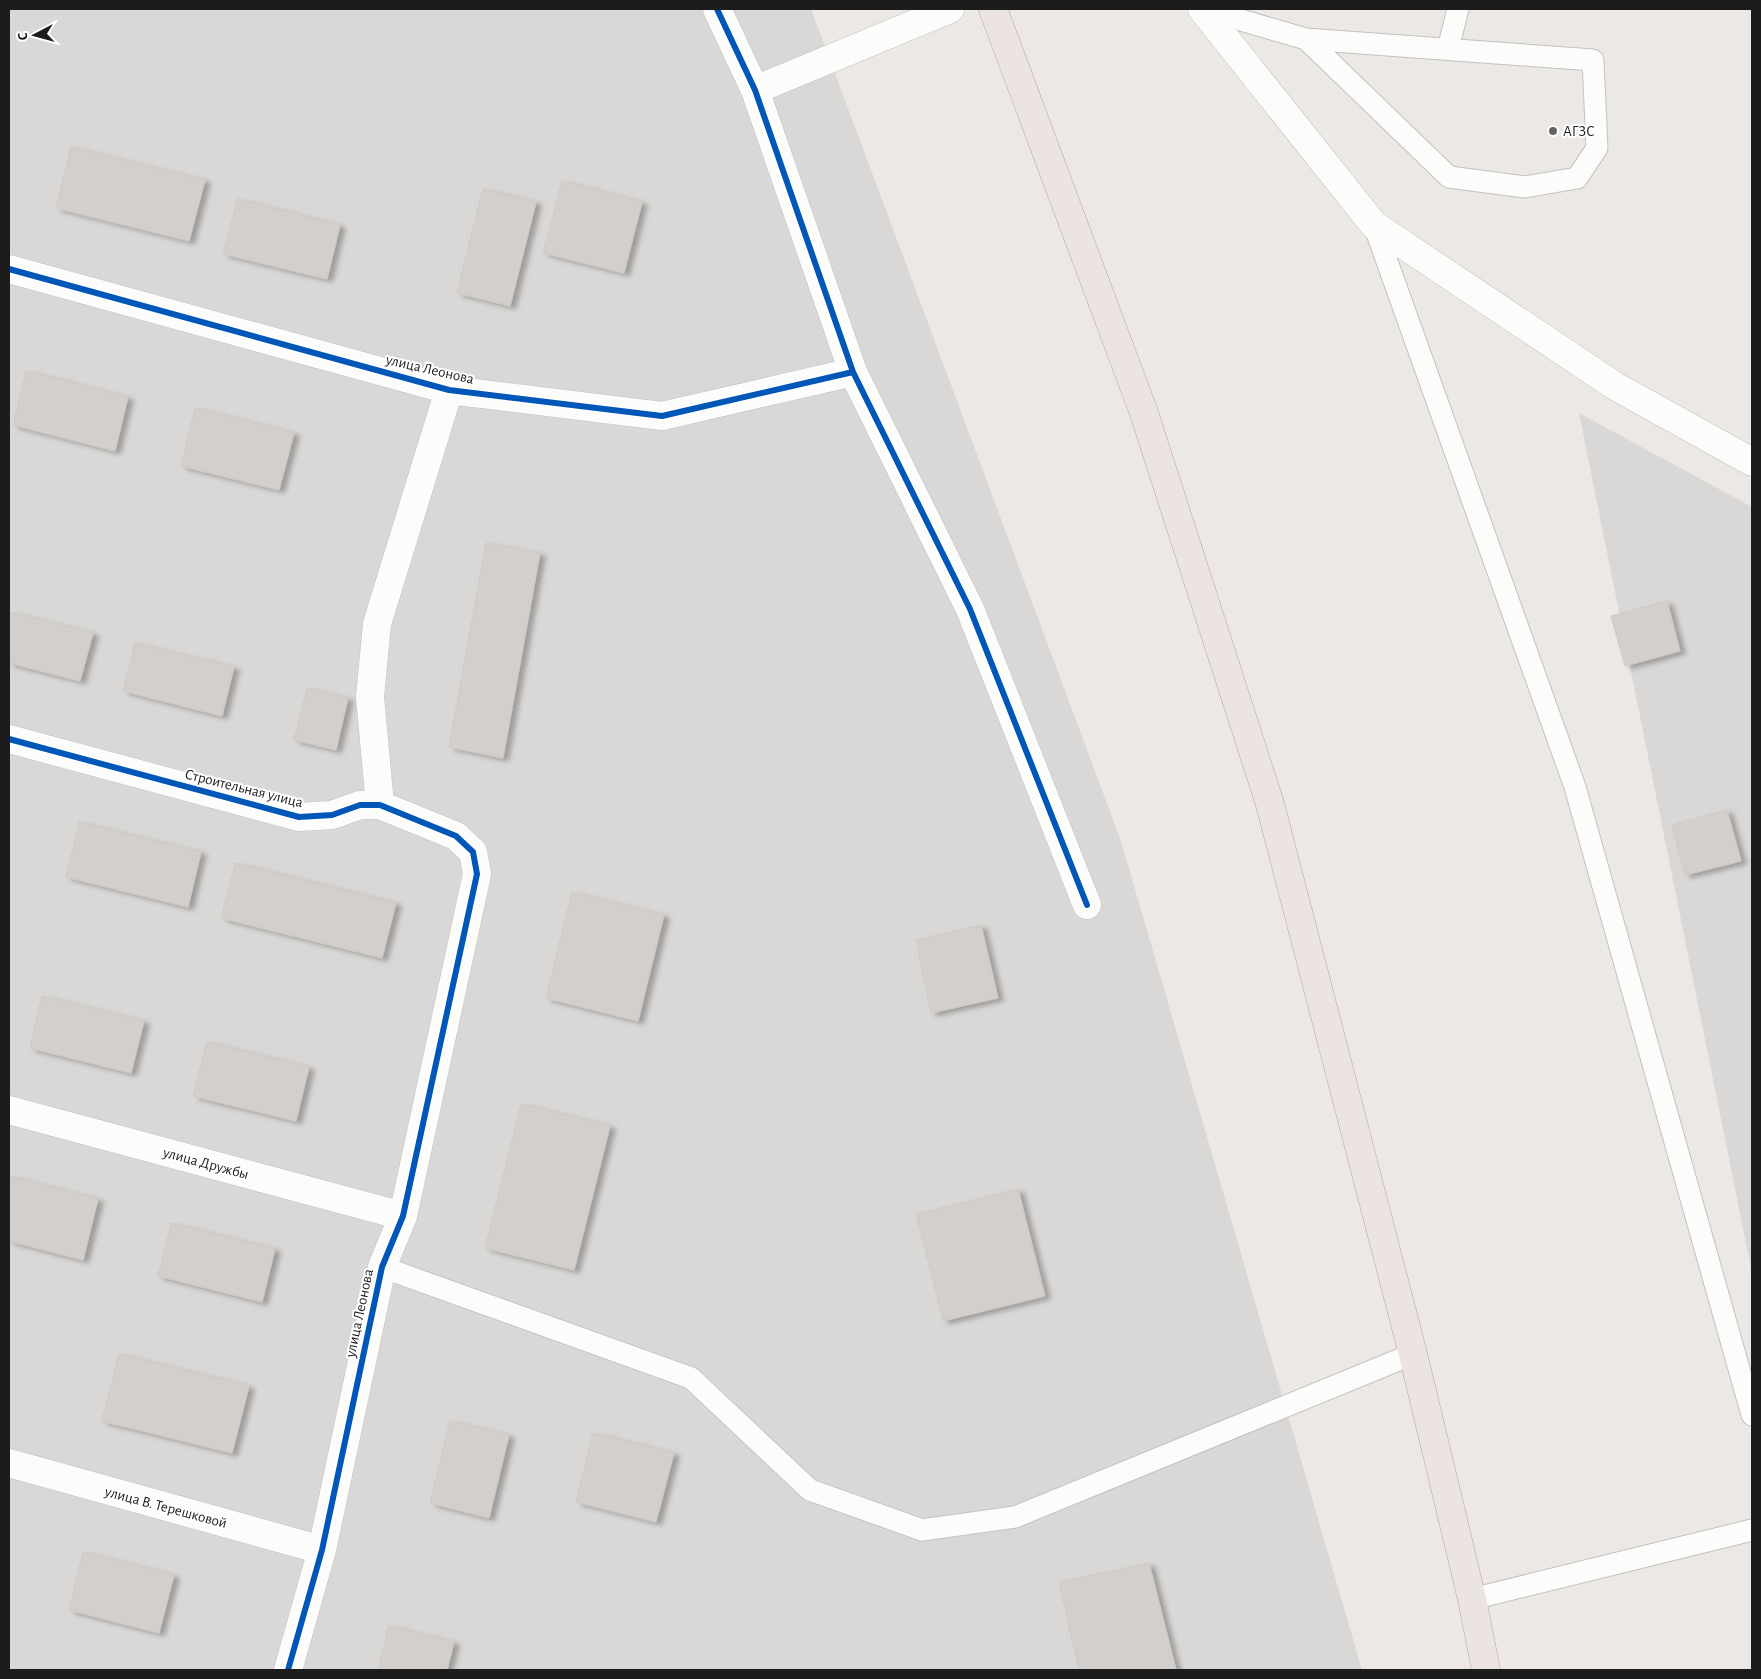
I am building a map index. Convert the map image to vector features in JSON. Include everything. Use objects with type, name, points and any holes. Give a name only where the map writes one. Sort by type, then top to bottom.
[{"type":"highway","points":[[993,9],[1144,413],[1270,804],[1413,1354],[1472,1599],[1486,1670]]},
{"type":"street","points":[[717,9],[755,90],[853,372],[970,609],[1087,905]]},
{"type":"street","points":[[755,90],[950,9]]},
{"type":"street","points":[[1202,9],[1374,226],[1615,386],[1752,462]]},
{"type":"street","name":"улица Леонова","points":[[9,269],[449,390],[662,416],[853,372]]},
{"type":"street","name":"улица Леонова","points":[[380,805],[370,697],[378,624],[449,390]]},
{"type":"street","name":"Строительная улица","points":[[9,739],[299,817],[332,815],[360,805],[380,805],[456,836],[473,852],[477,874]]},
{"type":"street","name":"улица Леонова","points":[[288,1670],[322,1550],[382,1267],[403,1216],[477,874]]},
{"type":"street","name":"улица Дружбы","points":[[9,1110],[403,1216]]},
{"type":"street","name":"улица В. Терешковой","points":[[9,1463],[322,1550]]},
{"type":"lane","points":[[1202,9],[1306,39],[1593,60],[1597,148],[1577,178],[1525,187],[1449,177],[1306,39]]},
{"type":"lane","points":[[1448,49],[1458,9]]},
{"type":"lane","points":[[1374,226],[1575,787],[1752,1415]]},
{"type":"lane","points":[[382,1267],[690,1378],[810,1490],[922,1530],[1015,1517],[1413,1354]]},
{"type":"lane","points":[[1472,1599],[1752,1530]]},
{"type":"shaded area","points":[[9,9],[811,9],[1121,841],[1362,1670],[9,1670]]},
{"type":"shaded area","points":[[1579,413],[1752,507],[1752,1273]]},
{"type":"building","points":[[71,147],[205,180],[189,241],[56,208]]},
{"type":"building","points":[[562,181],[642,202],[624,273],[543,253]]},
{"type":"building","points":[[483,189],[536,202],[510,306],[457,293]]},
{"type":"building","points":[[237,199],[340,225],[327,279],[223,254]]},
{"type":"building","points":[[26,371],[128,397],[115,451],[13,425]]},
{"type":"building","points":[[195,408],[294,433],[279,490],[181,466]]},
{"type":"building","points":[[486,543],[540,553],[503,758],[449,747]]},
{"type":"building","points":[[1667,601],[1680,651],[1625,666],[1611,616]]},
{"type":"building","points":[[9,612],[93,633],[80,681],[9,663]]},
{"type":"building","points":[[135,643],[234,667],[222,716],[123,691]]},
{"type":"building","points":[[307,688],[348,698],[336,750],[294,740]]},
{"type":"building","points":[[1727,810],[1741,861],[1685,875],[1672,825]]},
{"type":"building","points":[[79,822],[201,852],[188,907],[66,877]]},
{"type":"building","points":[[235,863],[396,903],[382,958],[221,918]]},
{"type":"building","points":[[572,892],[664,915],[638,1021],[546,998]]},
{"type":"building","points":[[981,925],[998,998],[931,1013],[916,940]]},
{"type":"building","points":[[42,996],[144,1021],[131,1073],[30,1048]]},
{"type":"building","points":[[207,1042],[309,1067],[296,1121],[193,1096]]},
{"type":"building","points":[[521,1104],[610,1126],[574,1270],[485,1248]]},
{"type":"building","points":[[9,1176],[98,1199],[83,1260],[9,1241]]},
{"type":"building","points":[[1018,1189],[1045,1296],[943,1321],[916,1214]]},
{"type":"building","points":[[171,1223],[275,1249],[262,1302],[158,1276]]},
{"type":"building","points":[[119,1354],[249,1386],[232,1453],[102,1421]]},
{"type":"building","points":[[450,1421],[509,1435],[489,1518],[430,1503]]},
{"type":"building","points":[[593,1433],[674,1453],[656,1522],[576,1502]]},
{"type":"building","points":[[83,1552],[174,1575],[159,1633],[69,1610]]},
{"type":"building","points":[[1149,1563],[1176,1670],[1079,1670],[1059,1582]]},
{"type":"building","points":[[389,1626],[454,1642],[447,1670],[378,1670]]},
{"type":"cycle path","points":[[717,9],[755,90],[853,372],[970,609],[1087,905]]},
{"type":"cycle path","points":[[9,269],[449,390],[662,416],[853,372]]},
{"type":"cycle path","points":[[9,739],[299,817],[332,815],[360,805],[380,805],[456,836],[473,852],[477,874],[403,1216],[382,1267],[322,1550],[288,1670]]},
{"type":"place","name":"АГЗС","points":[[1553,131]]}]
